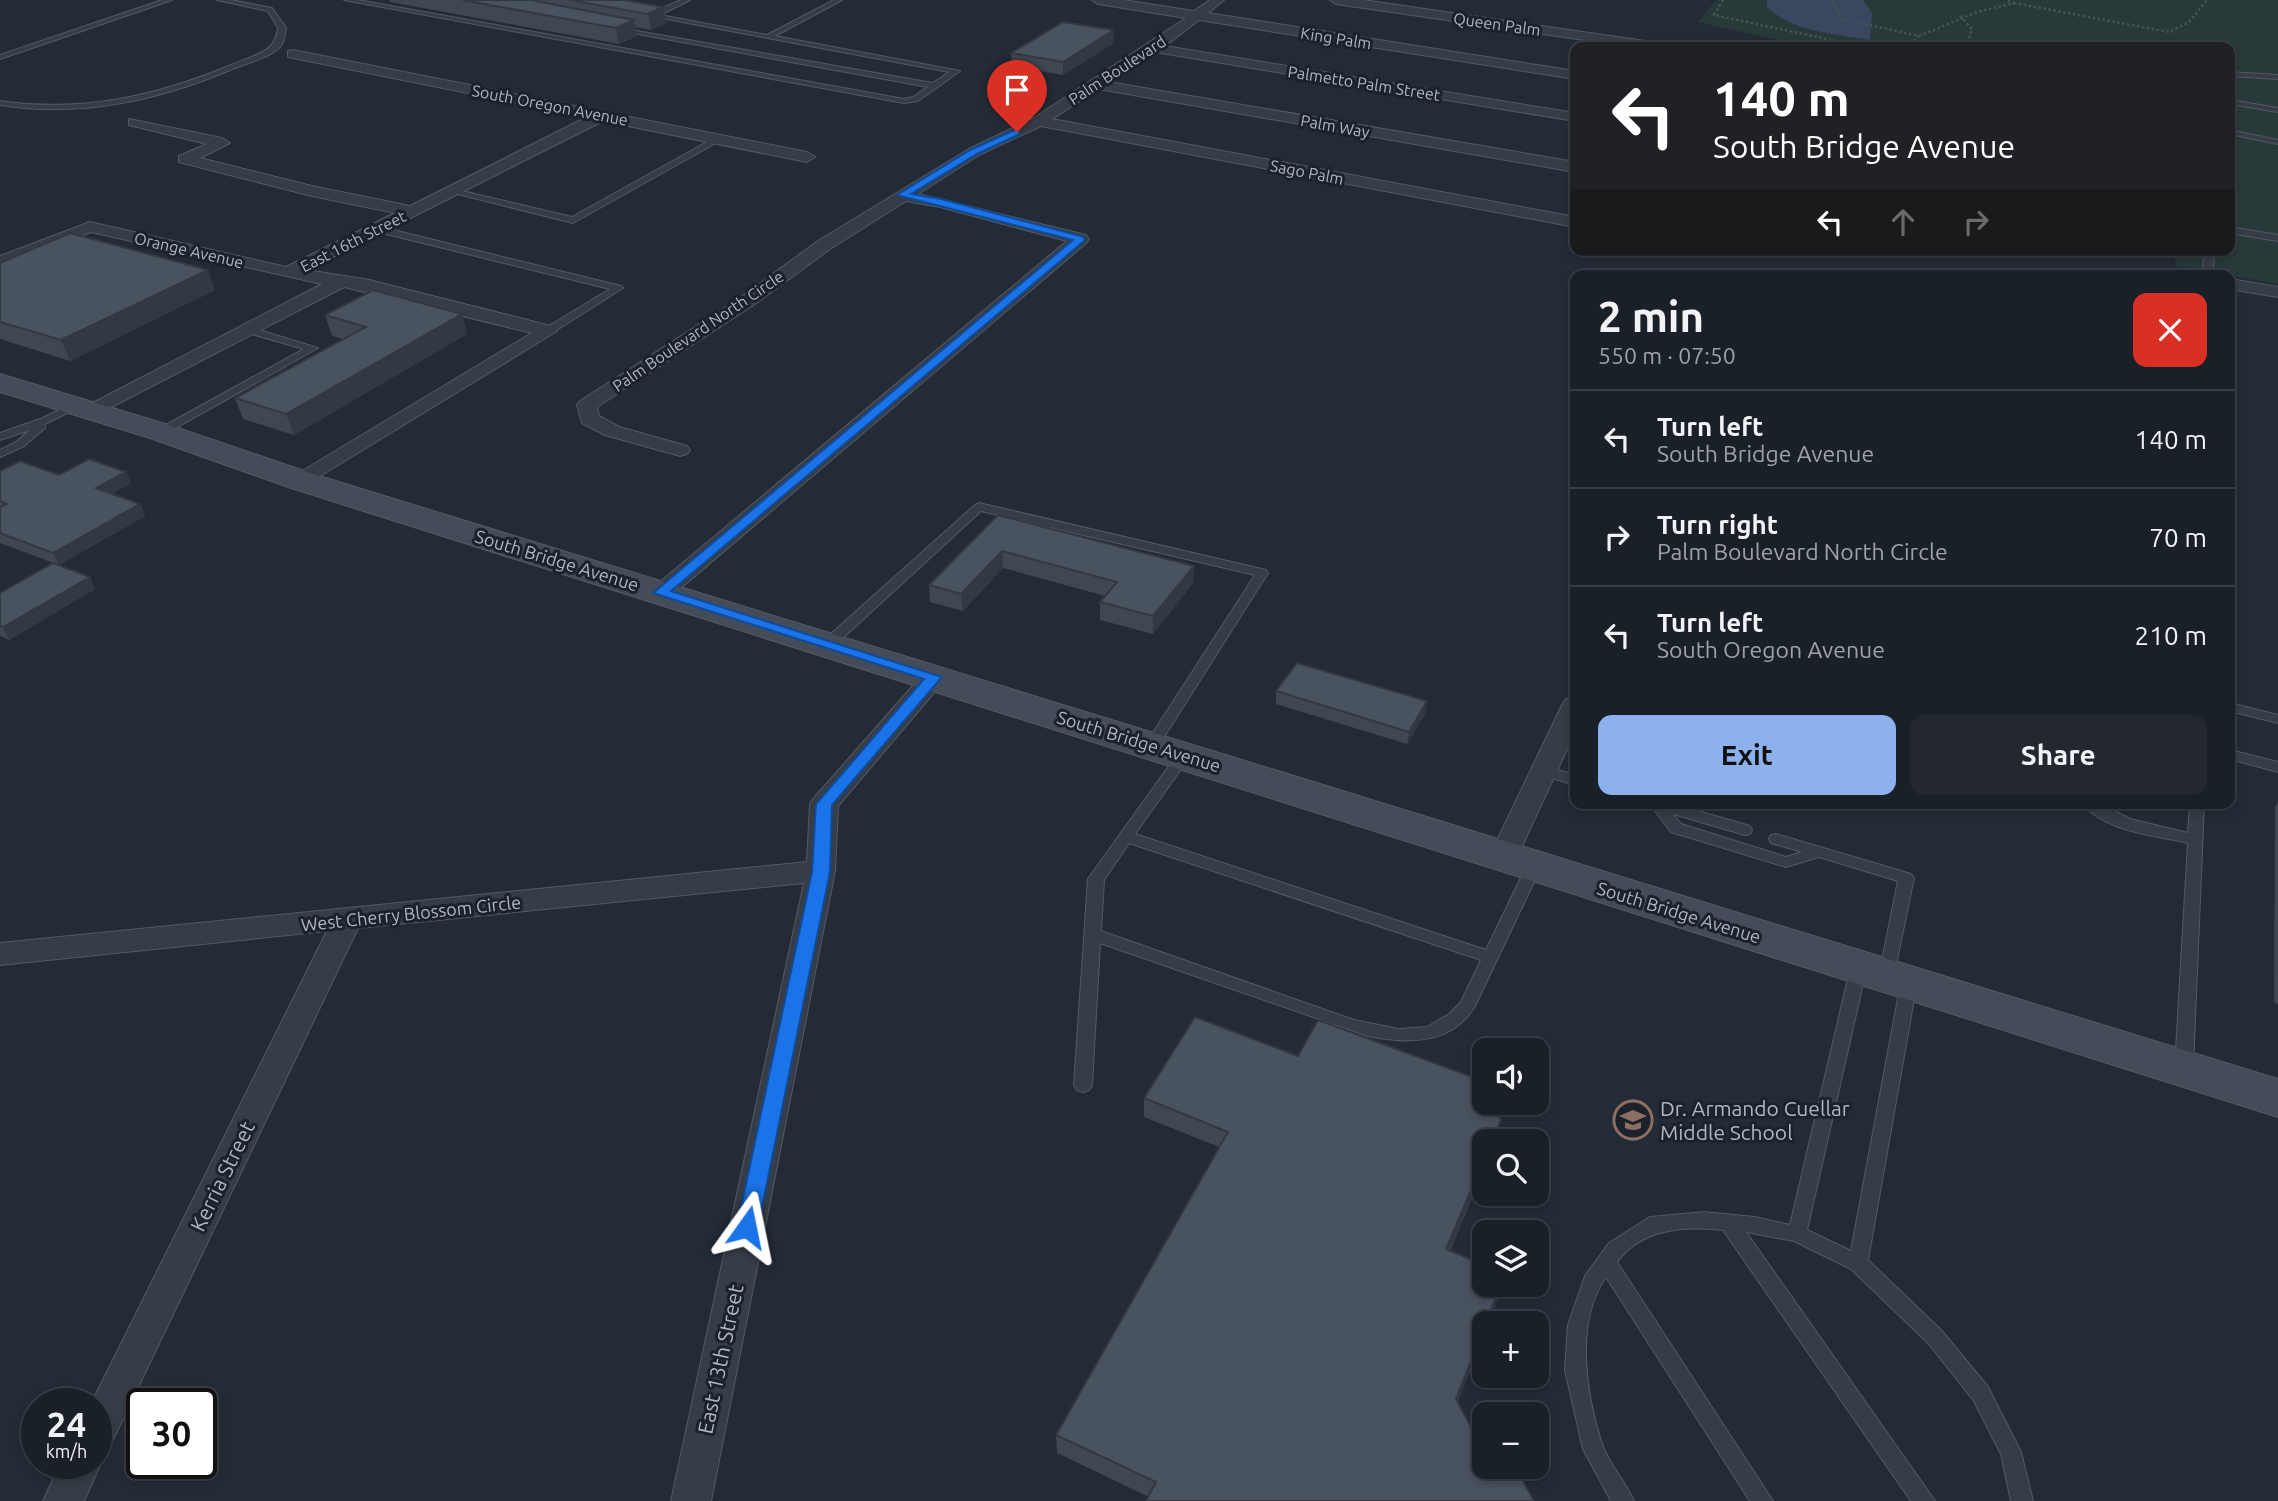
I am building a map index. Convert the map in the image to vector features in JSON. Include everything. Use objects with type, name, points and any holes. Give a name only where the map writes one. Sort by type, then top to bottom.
[{"type":"street","name":"King Palm","points":[[1098,0],[1570,74]]},
{"type":"street","name":"Palm Boulevard","points":[[902,195],[974,152],[1039,121],[1153,48],[1218,0]]},
{"type":"street","name":"Queen Palm","points":[[1336,0],[1625,42]]},
{"type":"street","name":"Palmetto Palm Street","points":[[1153,48],[1570,116]]},
{"type":"street","name":"South Oregon Avenue","points":[[293,54],[807,157]]},
{"type":"street","name":"Palm Way","points":[[1095,84],[1570,166]]},
{"type":"street","name":"East 16th Street","points":[[288,273],[603,115]]},
{"type":"street","name":"Sago Palm","points":[[1039,121],[1570,221]]},
{"type":"street","points":[[134,122],[222,143],[185,159],[312,191],[412,211]]},
{"type":"street","points":[[660,593],[1080,239],[941,202],[902,195]]},
{"type":"street","name":"Palm Boulevard North Circle","points":[[680,450],[612,431],[589,419],[587,405],[749,300],[824,245],[902,195]]},
{"type":"street","name":"Orange Avenue","points":[[0,262],[90,226],[288,273]]},
{"type":"street","name":"East 16th Street","points":[[288,273],[341,281]]},
{"type":"street","name":"East 16th Street","points":[[72,412],[249,330],[341,281]]},
{"type":"street","points":[[341,281],[369,285],[548,331]]},
{"type":"street","points":[[2235,285],[2278,292]]},
{"type":"street","points":[[302,481],[548,331]]},
{"type":"street","name":"South Bridge Avenue","points":[[0,383],[72,412],[161,432],[302,481],[2278,1098]]},
{"type":"street","name":"East 13th Street","points":[[691,1501],[821,872],[824,804],[934,677]]},
{"type":"street","points":[[1518,862],[1544,771],[1570,716]]},
{"type":"street","name":"West Cherry Blossom Circle","points":[[0,954],[821,872]]},
{"type":"street","name":"Kerria Street","points":[[112,1400],[348,919]]},
{"type":"street","points":[[63,1501],[74,1479]]},
{"type":"lane","points":[[0,57],[169,0]]},
{"type":"lane","points":[[0,103],[19,107],[58,106],[167,92],[261,55],[280,42],[282,28],[270,9],[220,0]]},
{"type":"lane","points":[[347,0],[904,102],[915,99],[956,71],[640,14]]},
{"type":"lane","points":[[369,4],[379,0]]},
{"type":"lane","points":[[653,16],[687,0]]},
{"type":"lane","points":[[770,36],[839,0]]},
{"type":"lane","points":[[625,50],[684,21]]},
{"type":"lane","points":[[613,29],[935,86]]},
{"type":"lane","points":[[2235,74],[2278,77]]},
{"type":"lane","points":[[2235,103],[2278,110]]},
{"type":"lane","points":[[2235,133],[2278,142]]},
{"type":"lane","points":[[450,191],[573,220],[719,139]]},
{"type":"lane","points":[[377,229],[618,288],[548,331]]},
{"type":"lane","points":[[2235,231],[2278,238]]},
{"type":"lane","points":[[161,432],[313,348],[249,330]]},
{"type":"lane","points":[[0,437],[72,412]]},
{"type":"lane","points":[[0,454],[72,412]]},
{"type":"lane","points":[[828,644],[979,507],[1262,573],[1168,750],[1127,836],[1096,879],[1083,1085]]},
{"type":"lane","points":[[2235,708],[2278,719]]},
{"type":"lane","points":[[2235,756],[2278,767]]},
{"type":"lane","points":[[1544,771],[1570,779]]},
{"type":"lane","points":[[1661,809],[1676,828],[1786,862],[1820,852]]},
{"type":"lane","points":[[1674,809],[1745,830]]},
{"type":"lane","points":[[2100,809],[2121,820],[2195,840]]},
{"type":"lane","points":[[2184,1067],[2197,809]]},
{"type":"lane","points":[[1127,836],[1489,957]]},
{"type":"lane","points":[[1776,839],[1906,878],[1885,974],[1797,1234]]},
{"type":"lane","points":[[1094,935],[1352,1026],[1386,1035],[1420,1037],[1437,1032],[1456,1021],[1467,1006],[1489,957],[1518,862]]},
{"type":"lane","points":[[1858,1263],[1885,974]]},
{"type":"lane","points":[[1623,1501],[1593,1449],[1575,1370],[1578,1325],[1592,1282],[1616,1249],[1650,1224],[1704,1220],[1797,1234],[1858,1263],[1935,1337],[1981,1394],[2011,1452],[2022,1501]]},
{"type":"lane","points":[[1728,1222],[1924,1501]]},
{"type":"lane","points":[[1607,1262],[1762,1501]]},
{"type":"path","points":[[1723,0],[1714,15],[1841,42]]},
{"type":"path","points":[[1832,0],[1842,19],[1919,36]]},
{"type":"path","points":[[2006,0],[2014,4],[2169,32],[2189,22],[2207,0]]},
{"type":"path","points":[[1914,42],[1919,36],[1960,16],[2014,4]]},
{"type":"path","points":[[1960,16],[1972,29],[1968,42]]},
{"type":"shaded area","points":[[1716,0],[2278,0],[2278,284],[2235,276],[2235,270],[2198,270],[2175,266],[2176,256],[2235,256],[2235,42],[1787,42],[1698,22]]},
{"type":"water","points":[[1767,0],[1863,0],[1872,13],[1870,40],[1829,34],[1789,22],[1767,7]]},
{"type":"building","points":[[462,0],[531,0],[634,20],[616,28]]},
{"type":"building","points":[[570,0],[624,0],[663,7],[648,14]]},
{"type":"building","points":[[1063,22],[1114,30],[1063,62],[1011,53]]},
{"type":"building","points":[[70,233],[208,270],[61,340],[0,322],[0,263]]},
{"type":"building","points":[[373,290],[462,314],[286,414],[235,398],[366,327],[325,315]]},
{"type":"building","points":[[89,459],[126,472],[96,488],[140,504],[53,553],[0,533],[0,507],[7,504],[0,501],[0,471],[20,461],[59,475]]},
{"type":"building","points":[[998,515],[1194,566],[1153,616],[1100,602],[1117,582],[1002,551],[961,594],[929,585]]},
{"type":"building","points":[[53,563],[90,577],[3,627],[0,626],[0,593]]},
{"type":"building","points":[[1297,663],[1427,701],[1409,732],[1276,691]]},
{"type":"building","points":[[1195,1017],[1298,1056],[1318,1020],[1472,1077],[1472,1115],[1498,1115],[1501,1120],[1497,1129],[1472,1129],[1472,1188],[1446,1249],[1472,1260],[1472,1297],[1496,1297],[1491,1311],[1472,1311],[1472,1358],[1456,1399],[1472,1429],[1472,1479],[1522,1479],[1534,1501],[1146,1501],[1156,1482],[1056,1435],[1228,1132],[1144,1098]]},
{"type":"place","name":"Dr. Armando Cuellar Middle School","points":[[1633,1120]]},
{"type":"route","points":[[747,1227],[821,872],[824,804],[934,677],[660,593],[966,338],[1080,239],[1018,221],[902,195],[974,152],[1017,132]]}]
